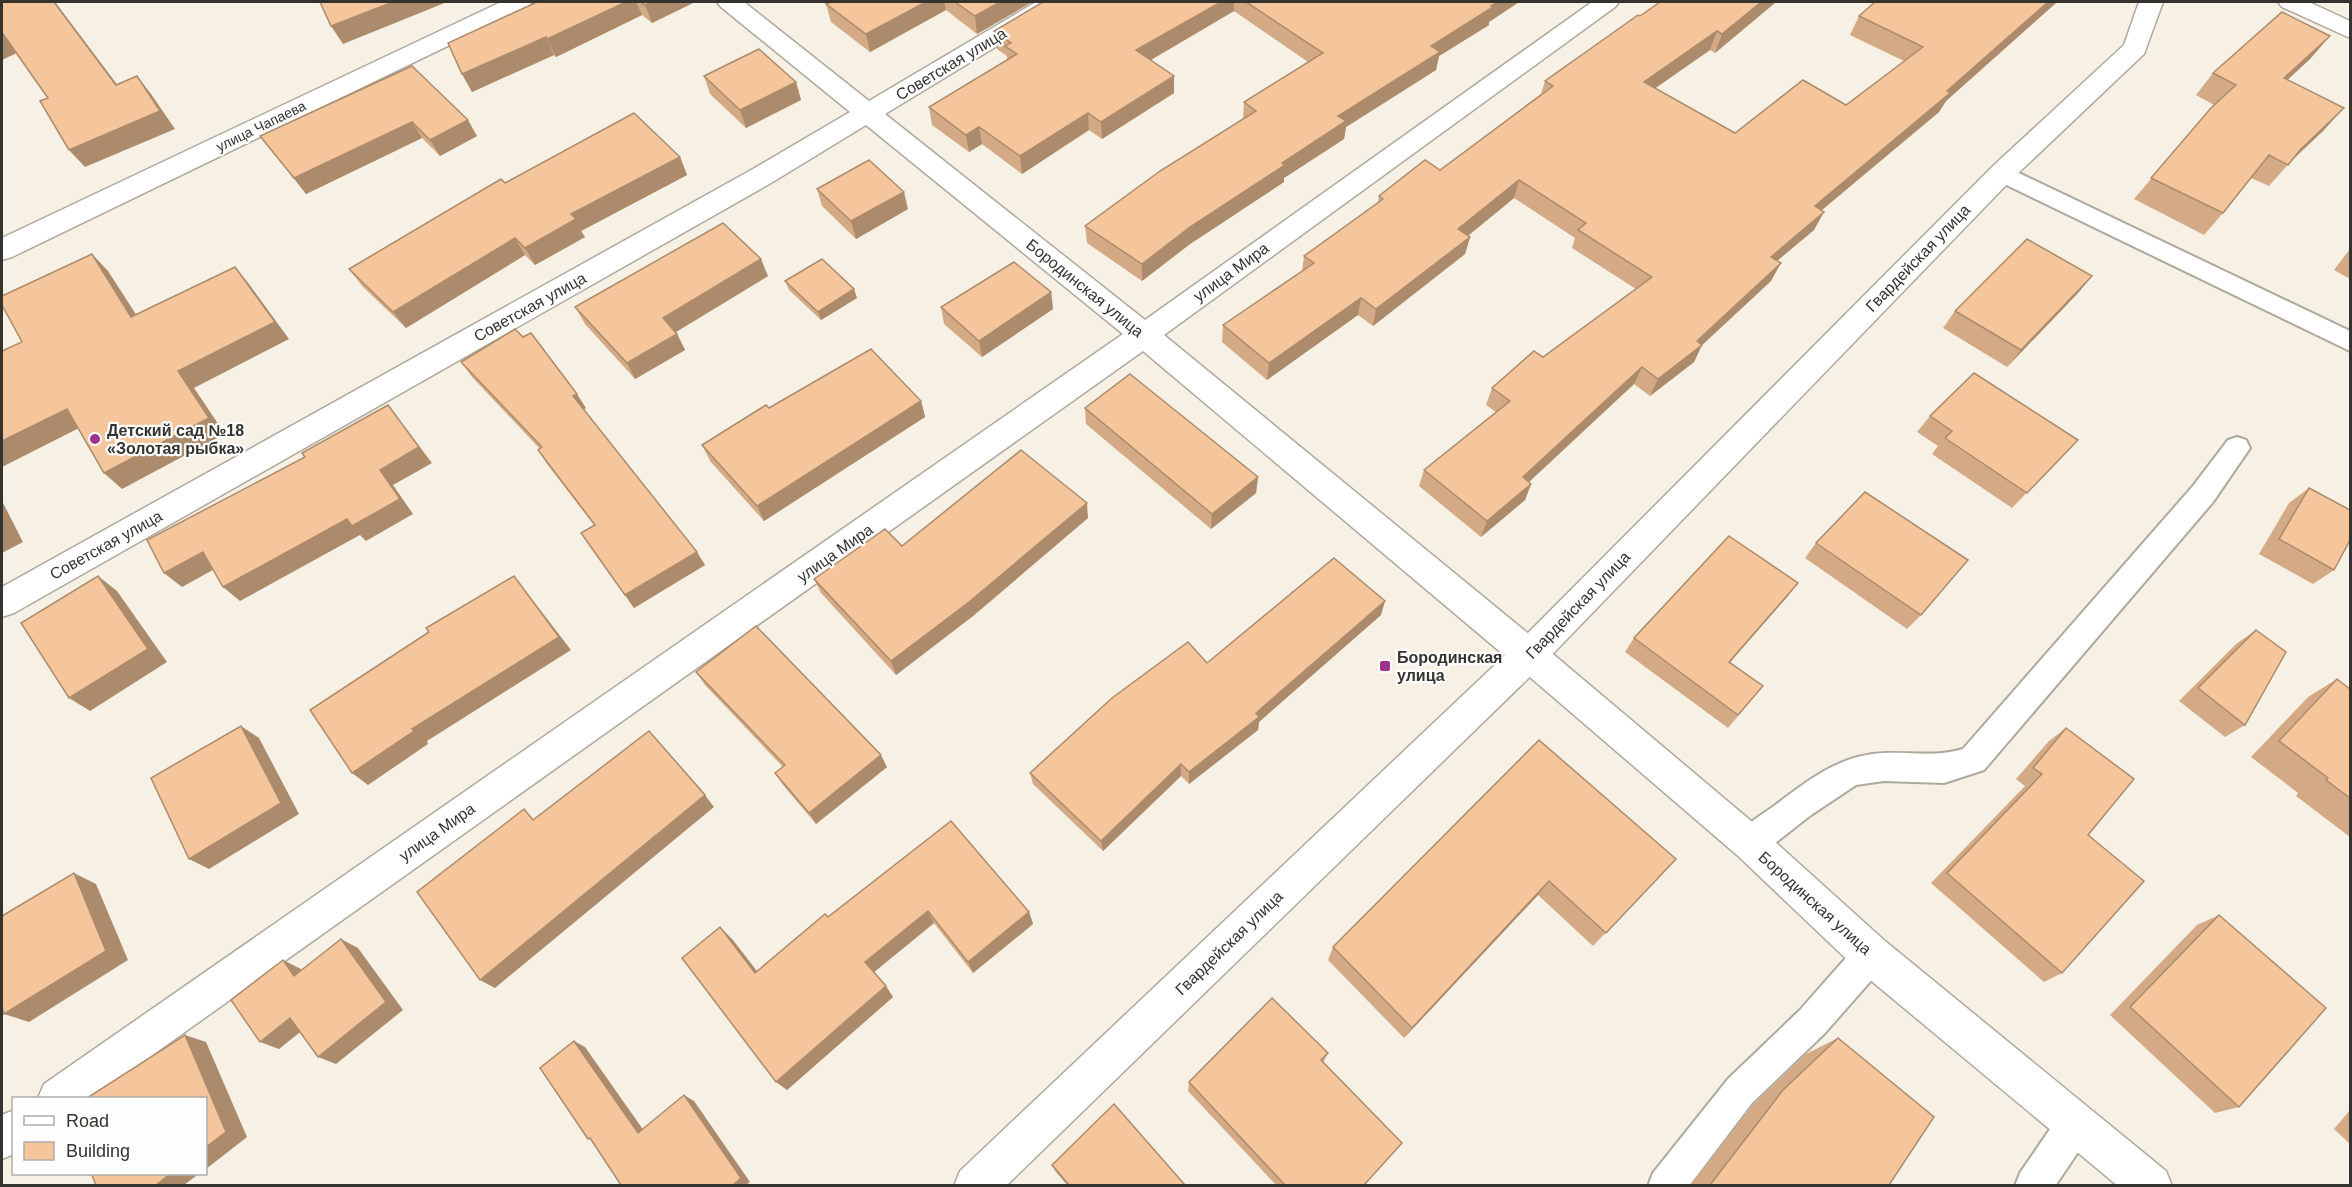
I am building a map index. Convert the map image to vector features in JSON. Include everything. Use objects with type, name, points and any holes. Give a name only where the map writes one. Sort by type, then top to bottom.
[{"type":"street","name":"улица Чапаева","points":[[2,250],[520,2]]},
{"type":"street","name":"Бородинская улица","points":[[729,2],[1144,335],[1529,655],[1750,843],[1871,955],[2151,1185]]},
{"type":"street","name":"Советская улица","points":[[2,603],[762,176],[1053,2]]},
{"type":"street","name":"улица Мира","points":[[59,1097],[1144,335],[1607,2]]},
{"type":"street","name":"Гвардейская улица","points":[[975,1185],[1529,655],[2002,173],[2135,48],[2151,2]]},
{"type":"street","points":[[2290,2],[2350,30]]},
{"type":"lane","points":[[2002,173],[2350,342]]},
{"type":"lane","points":[[1750,843],[1800,805],[1850,772],[1884,767],[1944,768],[1973,760],[2204,494],[2237,448]]},
{"type":"lane","points":[[1666,1185],[1740,1091],[1812,1022],[1871,955]]},
{"type":"lane","points":[[2033,1185],[2076,1123]]},
{"type":"building","points":[[2,2],[54,2],[116,85],[137,76],[160,111],[69,150],[40,101],[48,98],[2,35]]},
{"type":"building","points":[[320,2],[393,2],[331,26]]},
{"type":"building","points":[[537,2],[626,2],[547,39],[546,37],[462,74],[448,43]]},
{"type":"building","points":[[832,2],[926,2],[866,34],[826,4]]},
{"type":"building","points":[[955,2],[1000,2],[975,16]]},
{"type":"building","points":[[1043,2],[1221,2],[1136,50],[1174,76],[1101,122],[1088,113],[1020,156],[979,127],[966,135],[929,107],[1017,54],[1005,46],[1011,43],[994,31]]},
{"type":"building","points":[[1246,2],[1497,2],[1491,6],[1493,7],[1431,46],[1440,52],[1338,116],[1346,121],[1282,163],[1285,165],[1190,227],[1142,264],[1085,226],[1160,171],[1256,111],[1244,102],[1323,53]]},
{"type":"building","points":[[1660,2],[1761,2],[1722,34],[1717,31],[1644,82],[1735,133],[1803,80],[1846,105],[1923,47],[1859,16],[1875,2],[2048,2],[1947,91],[1950,93],[1815,206],[1824,212],[1771,257],[1781,263],[1697,341],[1702,345],[1658,379],[1642,367],[1523,477],[1531,484],[1487,521],[1424,470],[1510,401],[1492,388],[1534,351],[1543,357],[1652,277],[1578,230],[1586,223],[1519,180],[1458,229],[1470,237],[1376,309],[1361,298],[1269,363],[1223,325],[1314,263],[1304,256],[1383,199],[1379,196],[1425,160],[1440,170],[1553,86],[1545,81]]},
{"type":"building","points":[[2282,12],[2330,36],[2284,78],[2344,108],[2300,150],[2288,165],[2269,155],[2223,213],[2151,178],[2211,108],[2236,85],[2213,73]]},
{"type":"building","points":[[759,49],[796,82],[740,110],[704,76]]},
{"type":"building","points":[[412,66],[468,120],[430,140],[412,122],[294,178],[260,136]]},
{"type":"building","points":[[634,113],[680,157],[571,214],[576,219],[525,248],[515,238],[393,312],[349,269],[501,179],[505,183]]},
{"type":"building","points":[[869,160],[904,192],[851,221],[817,189]]},
{"type":"building","points":[[723,223],[761,259],[663,318],[677,334],[627,363],[575,307]]},
{"type":"building","points":[[2027,239],[2092,276],[2021,350],[1955,311]]},
{"type":"building","points":[[92,254],[131,317],[235,267],[275,322],[178,371],[209,418],[104,473],[67,409],[2,441],[2,351],[22,342],[2,305],[2,296]]},
{"type":"building","points":[[822,259],[854,289],[818,312],[785,281]]},
{"type":"building","points":[[1014,262],[1051,292],[979,341],[941,307]]},
{"type":"building","points":[[515,329],[523,337],[531,333],[577,394],[573,396],[697,552],[625,595],[581,533],[595,525],[538,450],[542,447],[461,362]]},
{"type":"building","points":[[871,349],[921,401],[757,506],[702,445],[766,405],[769,408]]},
{"type":"building","points":[[1974,373],[2078,440],[2027,493],[1945,438],[1952,431],[1930,416]]},
{"type":"building","points":[[1130,374],[1258,477],[1212,514],[1085,408]]},
{"type":"building","points":[[388,405],[419,447],[380,470],[400,499],[352,526],[347,519],[223,587],[203,552],[164,573],[147,540],[305,457],[302,453]]},
{"type":"building","points":[[1021,450],[1087,503],[969,602],[891,661],[814,579],[885,529],[902,546]]},
{"type":"building","points":[[2309,488],[2350,510],[2350,540],[2334,570],[2279,539]]},
{"type":"building","points":[[1865,492],[1968,560],[1921,615],[1816,543]]},
{"type":"building","points":[[1729,536],[1798,583],[1729,662],[1763,686],[1738,715],[1634,638]]},
{"type":"building","points":[[1334,558],[1385,601],[1256,713],[1259,717],[1189,772],[1181,764],[1101,841],[1030,773],[1112,698],[1188,642],[1207,663]]},
{"type":"building","points":[[98,576],[148,649],[69,698],[21,623]]},
{"type":"building","points":[[514,576],[559,637],[412,729],[414,731],[352,773],[310,710],[429,632],[426,628]]},
{"type":"building","points":[[756,626],[881,755],[809,813],[775,773],[785,765],[696,672]]},
{"type":"building","points":[[2256,630],[2286,652],[2245,725],[2198,688]]},
{"type":"building","points":[[2337,679],[2350,689],[2350,798],[2326,780],[2328,778],[2279,741]]},
{"type":"building","points":[[241,726],[281,803],[189,859],[151,778]]},
{"type":"building","points":[[2066,728],[2134,779],[2088,835],[2144,881],[2062,973],[1947,873],[2042,774],[2033,768]]},
{"type":"building","points":[[649,731],[705,795],[480,980],[417,892],[524,809],[533,820]]},
{"type":"building","points":[[1539,740],[1676,859],[1606,933],[1549,881],[1412,1028],[1333,947]]},
{"type":"building","points":[[951,821],[1029,912],[968,962],[928,911],[865,962],[886,986],[776,1082],[682,958],[720,927],[755,973],[825,914],[828,917]]},
{"type":"building","points":[[74,873],[106,951],[4,1014],[2,1008],[2,916]]},
{"type":"building","points":[[2219,915],[2326,1008],[2239,1107],[2130,1007]]},
{"type":"building","points":[[341,939],[386,1002],[318,1057],[290,1018],[260,1042],[231,1000],[283,960],[294,976]]},
{"type":"building","points":[[1272,998],[1328,1053],[1321,1060],[1402,1143],[1364,1185],[1285,1185],[1189,1082]]},
{"type":"building","points":[[185,1035],[226,1132],[207,1146],[207,1097],[89,1097]]},
{"type":"building","points":[[1838,1038],[1934,1117],[1889,1185],[1710,1185],[1783,1090]]},
{"type":"building","points":[[574,1041],[638,1133],[684,1095],[741,1178],[733,1185],[621,1185],[540,1068]]},
{"type":"building","points":[[1114,1104],[1185,1185],[1069,1185],[1052,1165]]},
{"type":"building","points":[[92,1175],[168,1175],[156,1185],[96,1185]]},
{"type":"place","name":"Детский сад №18 «Золотая рыбка»","points":[[95,439]]},
{"type":"place","name":"Бородинская улица","points":[[1385,666]]}]
